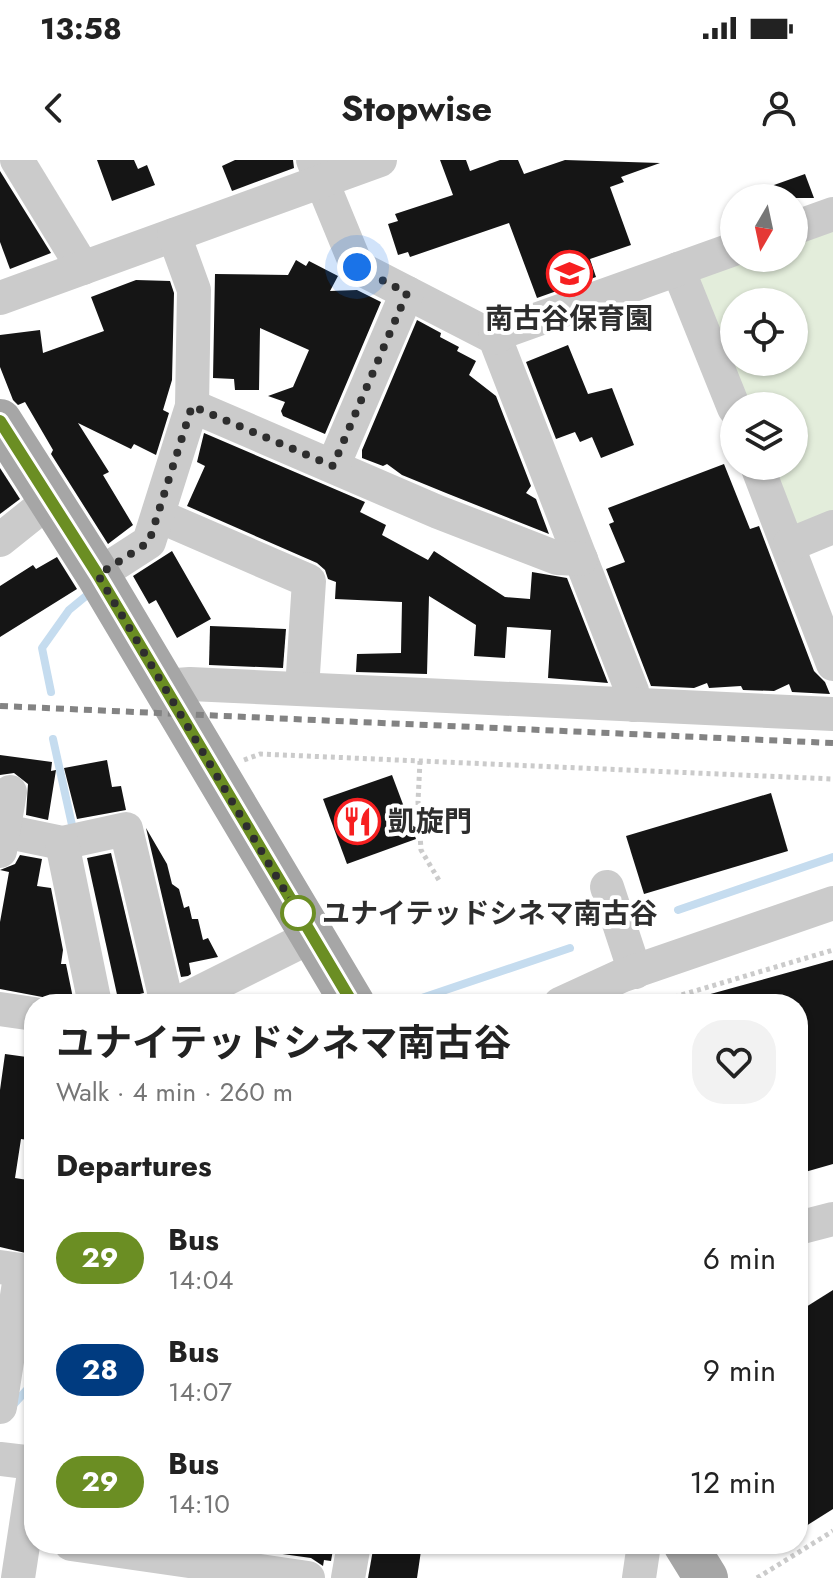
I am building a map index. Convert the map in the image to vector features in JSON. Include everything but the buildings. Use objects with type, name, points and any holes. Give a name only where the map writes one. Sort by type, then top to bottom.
[{"type":"main road","points":[[0,421],[98,575],[347,994]]},
{"type":"main road","points":[[691,1554],[706,1578]]},
{"type":"street","points":[[17,160],[83,268]]},
{"type":"street","points":[[0,298],[174,235],[318,170],[380,160]]},
{"type":"street","points":[[318,170],[357,267],[495,338],[632,691],[634,705]]},
{"type":"street","points":[[808,223],[833,214]]},
{"type":"street","points":[[98,575],[149,542],[192,406],[194,290],[174,235]]},
{"type":"street","points":[[495,338],[505,331],[720,254]]},
{"type":"street","points":[[678,269],[728,392]]},
{"type":"street","points":[[333,466],[407,293]]},
{"type":"street","points":[[192,406],[557,558],[581,559]]},
{"type":"street","points":[[763,480],[833,664]]},
{"type":"street","points":[[0,540],[50,500]]},
{"type":"street","points":[[159,516],[309,581],[302,689]]},
{"type":"street","points":[[789,545],[833,527]]},
{"type":"street","points":[[163,686],[302,689],[833,714]]},
{"type":"street","points":[[10,792],[2,842],[62,843],[126,829],[165,994]]},
{"type":"street","points":[[62,843],[93,994]]},
{"type":"street","points":[[607,887],[635,972]]},
{"type":"street","points":[[583,994],[635,972],[833,903]]},
{"type":"street","points":[[196,994],[312,936]]},
{"type":"street","points":[[0,1011],[24,1013]]},
{"type":"street","points":[[808,1225],[833,1219]]},
{"type":"street","points":[[0,1267],[21,1270],[0,1407]]},
{"type":"street","points":[[0,1407],[24,1379]]},
{"type":"street","points":[[0,1459],[24,1462]]},
{"type":"street","points":[[18,1578],[25,1554]]},
{"type":"street","points":[[141,1554],[308,1578]]},
{"type":"street","points":[[348,1578],[352,1554]]},
{"type":"street","points":[[639,1578],[643,1554]]},
{"type":"path","points":[[241,762],[260,754],[833,779]]},
{"type":"path","points":[[420,761],[418,802],[421,850],[440,882]]},
{"type":"path","points":[[685,994],[833,950]]},
{"type":"path","points":[[808,1546],[833,1531]]},
{"type":"path","points":[[757,1578],[796,1554]]},
{"type":"green space","points":[[833,224],[833,516],[801,528],[791,524],[774,480],[808,480],[808,392],[740,392],[734,376],[808,376],[808,288],[720,288],[720,341],[698,283],[702,272],[720,265],[720,272],[808,272],[808,233]]},
{"type":"waterway","points":[[51,692],[42,648],[69,610],[86,596]]},
{"type":"waterway","points":[[53,739],[74,834]]},
{"type":"waterway","points":[[678,910],[833,857]]},
{"type":"waterway","points":[[434,994],[570,948]]},
{"type":"waterway","points":[[13,1405],[24,1393]]},
{"type":"railway","points":[[0,706],[833,743]]},
{"type":"bus line","name":"29","points":[[0,421],[98,575],[347,994]]},
{"type":"place","name":"南古谷保育園","points":[[569,273]]},
{"type":"place","name":"凱旋門","points":[[357,821]]},
{"type":"place","name":"ユナイテッドシネマ南古谷","points":[[298,913]]},
{"type":"route","points":[[298,913],[98,575],[149,542],[192,406],[333,466],[407,293],[357,267]]}]
